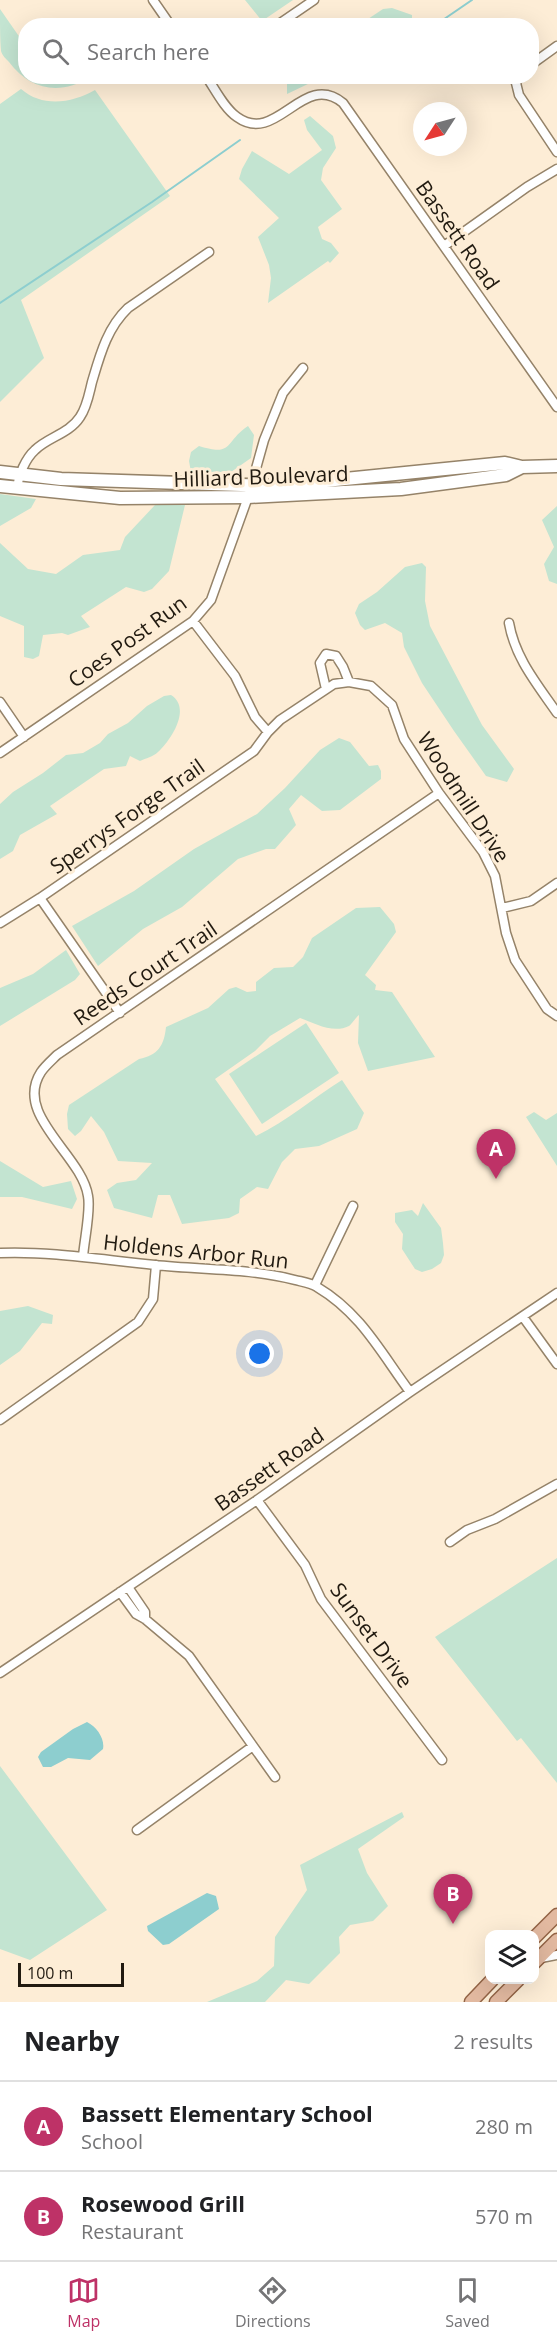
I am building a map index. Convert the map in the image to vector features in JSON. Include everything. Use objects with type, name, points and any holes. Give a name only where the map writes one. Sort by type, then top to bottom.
[{"type":"main road","name":"Hilliard Boulevard","points":[[0,486],[61,494],[120,498],[249,492],[505,463],[522,467],[557,466]]},
{"type":"main road","name":"Hilliard Boulevard","points":[[0,472],[61,479],[249,492]]},
{"type":"main road","points":[[539,1933],[557,1915]]},
{"type":"main road","points":[[539,1958],[557,1940]]},
{"type":"main road","points":[[471,2002],[488,1984]]},
{"type":"main road","points":[[482,2002],[498,1984]]},
{"type":"main road","points":[[496,2002],[514,1984]]},
{"type":"street","points":[[153,0],[165,18]]},
{"type":"street","points":[[288,18],[314,0]]},
{"type":"street","points":[[539,58],[557,46]]},
{"type":"street","name":"Bassett Road","points":[[212,84],[234,115],[252,124],[271,120],[315,94],[326,94],[337,98],[348,110],[557,407]]},
{"type":"street","points":[[516,84],[519,95],[557,152]]},
{"type":"street","points":[[444,246],[527,187],[557,169]]},
{"type":"street","points":[[17,487],[20,474],[34,450],[73,426],[80,417],[87,404],[101,351],[119,317],[128,308],[209,252]]},
{"type":"street","name":"Coes Post Run","points":[[0,753],[193,621],[211,600],[249,492],[264,441],[284,393],[303,368]]},
{"type":"street","points":[[193,621],[235,676],[255,717],[268,732]]},
{"type":"street","points":[[509,623],[512,642],[522,662],[557,712]]},
{"type":"street","points":[[326,689],[320,663],[326,654],[336,656],[349,682]]},
{"type":"street","name":"Sperrys Forge Trail","points":[[0,923],[254,751],[280,720],[334,684],[349,682]]},
{"type":"street","name":"Woodmill Drive","points":[[349,682],[371,686],[392,705],[404,739],[483,852],[495,876],[506,933],[515,960],[547,1009],[557,1016]]},
{"type":"street","points":[[0,702],[24,737]]},
{"type":"street","name":"Reeds Court Trail","points":[[83,1257],[88,1197],[80,1172],[38,1115],[34,1095],[40,1074],[57,1055],[440,793]]},
{"type":"street","points":[[502,908],[531,901],[557,883]]},
{"type":"street","points":[[40,898],[120,1013]]},
{"type":"street","points":[[315,1285],[353,1206]]},
{"type":"street","name":"Holdens Arbor Run","points":[[0,1253],[25,1252],[251,1272],[315,1285],[346,1306],[372,1337],[410,1392]]},
{"type":"street","points":[[0,1420],[138,1322],[153,1299],[156,1265]]},
{"type":"street","name":"Bassett Road","points":[[0,1673],[257,1500],[410,1392],[557,1293]]},
{"type":"street","points":[[523,1317],[557,1365]]},
{"type":"street","points":[[450,1542],[467,1530],[495,1519],[557,1484]]},
{"type":"street","name":"Sunset Drive","points":[[257,1500],[305,1565],[321,1599],[442,1760]]},
{"type":"street","points":[[124,1589],[145,1612],[146,1619],[189,1656],[275,1777]]},
{"type":"street","points":[[137,1830],[253,1746]]},
{"type":"street","points":[[539,1960],[557,1955]]},
{"type":"green space","points":[[245,0],[293,0],[266,18],[260,18]]},
{"type":"green space","points":[[392,8],[412,15],[412,18],[370,18],[383,9]]},
{"type":"green space","points":[[0,9],[18,35],[18,72],[4,57],[0,41]]},
{"type":"green space","points":[[36,84],[76,84],[68,87],[46,87]]},
{"type":"green space","points":[[287,84],[308,84],[287,94]]},
{"type":"green space","points":[[21,89],[39,99],[48,101],[77,98],[95,90],[170,196],[21,300],[44,358],[0,402],[0,104]]},
{"type":"green space","points":[[310,116],[333,136],[336,148],[323,168],[321,180],[342,209],[318,227],[322,239],[331,243],[339,253],[330,263],[328,261],[268,303],[271,278],[269,265],[258,237],[279,218],[239,179],[252,151],[289,174],[322,150],[307,130],[304,120]]},
{"type":"green space","points":[[248,426],[254,435],[251,458],[231,472],[191,472],[189,461],[191,452],[199,446],[224,449]]},
{"type":"green space","points":[[0,494],[36,499],[31,508],[0,526]]},
{"type":"green space","points":[[155,505],[185,505],[169,571],[152,589],[144,592],[126,587],[81,616],[90,627],[68,635],[62,633],[43,635],[39,656],[33,659],[24,657],[24,626],[0,616],[0,543],[28,569],[56,574],[83,555],[120,550],[125,537]]},
{"type":"green space","points":[[557,506],[557,584],[549,581],[544,564],[554,547],[542,520]]},
{"type":"green space","points":[[422,563],[426,567],[425,601],[430,626],[482,725],[514,769],[507,782],[486,776],[454,731],[422,683],[404,647],[402,633],[385,623],[365,630],[355,613],[359,604],[377,592],[405,567]]},
{"type":"green space","points":[[171,695],[180,708],[180,716],[173,732],[158,752],[140,761],[130,756],[126,766],[104,769],[50,806],[57,814],[20,835],[13,851],[0,859],[0,804],[13,792],[66,755],[83,753],[100,743],[108,734],[128,723],[147,706],[164,696]]},
{"type":"green space","points":[[339,738],[350,742],[369,766],[378,765],[381,779],[340,810],[322,811],[301,795],[289,809],[296,825],[275,849],[266,849],[238,859],[182,907],[143,929],[98,966],[72,926],[134,891],[194,849],[257,814],[320,750]]},
{"type":"green space","points":[[380,907],[394,924],[396,932],[365,975],[376,985],[375,990],[392,992],[435,1057],[368,1071],[358,1043],[359,1015],[349,1026],[337,1029],[300,1018],[270,1036],[255,1051],[215,1079],[256,1136],[342,1080],[364,1113],[357,1129],[319,1146],[295,1149],[282,1162],[268,1189],[257,1187],[240,1199],[239,1213],[229,1218],[182,1224],[170,1195],[158,1195],[152,1218],[114,1208],[107,1190],[117,1183],[136,1180],[152,1163],[118,1161],[104,1132],[91,1116],[75,1136],[68,1129],[69,1105],[139,1059],[159,1049],[166,1027],[208,1008],[229,989],[236,987],[247,992],[256,991],[256,982],[274,968],[293,967],[303,957],[312,938],[356,908]]},
{"type":"green space","points":[[66,950],[80,974],[75,980],[0,1026],[0,988],[33,974]]},
{"type":"green space","points":[[306,1023],[339,1073],[262,1124],[229,1074]]},
{"type":"green space","points":[[534,1112],[546,1120],[557,1113],[557,1166],[526,1117]]},
{"type":"green space","points":[[0,1161],[43,1187],[71,1181],[77,1199],[72,1209],[22,1197],[0,1197]]},
{"type":"green space","points":[[423,1203],[441,1228],[444,1255],[441,1263],[422,1272],[415,1269],[402,1249],[403,1234],[395,1222],[395,1213],[412,1210],[418,1216]]},
{"type":"green space","points":[[28,1306],[53,1315],[52,1324],[42,1323],[20,1351],[0,1365],[0,1311]]},
{"type":"green space","points":[[557,1558],[557,1783],[521,1738],[517,1741],[435,1637]]},
{"type":"green space","points":[[0,1766],[107,1910],[30,1960],[0,1949]]},
{"type":"green space","points":[[402,1812],[404,1817],[358,1849],[367,1873],[388,1906],[373,1921],[350,1925],[339,1937],[340,1953],[309,1984],[286,1980],[265,2002],[207,2002],[257,1981],[274,1966],[275,1937],[307,1890],[300,1865]]},
{"type":"water","points":[[87,1722],[100,1734],[103,1749],[90,1760],[68,1758],[51,1767],[43,1767],[38,1757],[41,1752]]},
{"type":"water","points":[[207,1893],[216,1896],[219,1909],[169,1944],[163,1945],[148,1931],[147,1926]]},
{"type":"waterway","points":[[446,18],[472,0]]},
{"type":"waterway","points":[[0,303],[152,202],[240,140]]},
{"type":"place","name":"Bassett Elementary School","points":[[496,1179]]},
{"type":"place","name":"Rosewood Grill","points":[[453,1924]]}]
